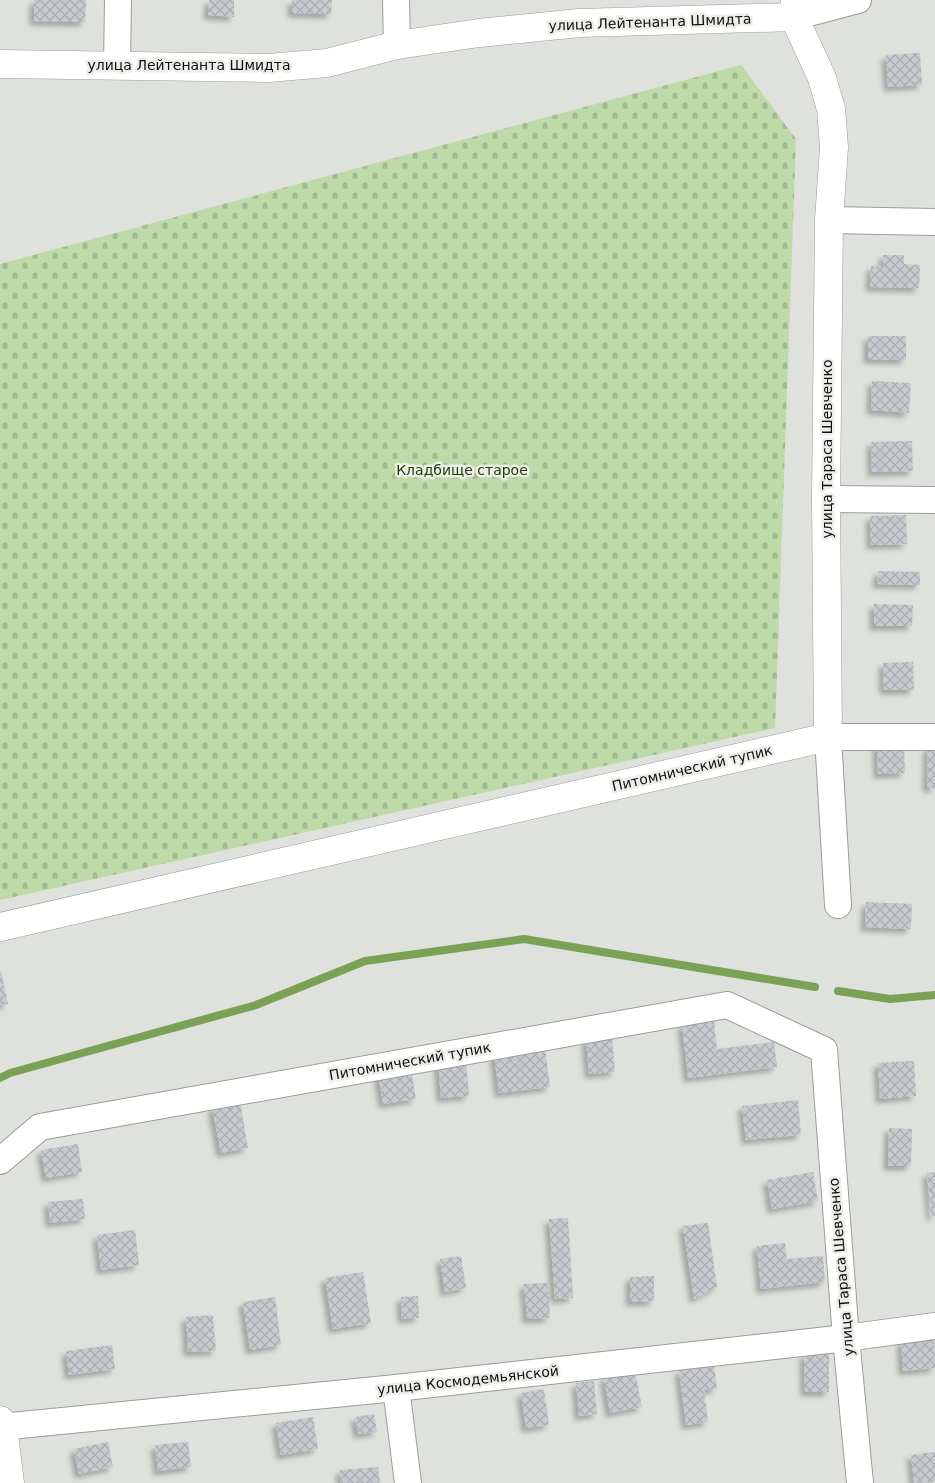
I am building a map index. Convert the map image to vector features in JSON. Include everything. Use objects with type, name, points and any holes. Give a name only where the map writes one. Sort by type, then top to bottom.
[{"type":"street","points":[[118,0],[118,65]]},
{"type":"street","points":[[396,0],[397,45]]},
{"type":"street","points":[[794,9],[858,0]]},
{"type":"street","name":"улица Лейтенанта Шмидта","points":[[0,64],[268,68],[327,63],[397,45],[479,33],[578,22],[794,9]]},
{"type":"street","name":"улица Тараса Шевченко","points":[[794,9],[822,78],[831,109],[834,147],[829,220],[826,499],[828,736],[838,905]]},
{"type":"street","points":[[829,220],[935,222]]},
{"type":"street","points":[[826,499],[935,500]]},
{"type":"street","points":[[828,736],[935,737]]},
{"type":"street","name":"Питомнический тупик","points":[[0,926],[828,736]]},
{"type":"street","name":"Питомнический тупик","points":[[0,1161],[40,1127],[727,1005],[824,1050]]},
{"type":"street","name":"улица Тараса Шевченко","points":[[824,1050],[846,1338],[860,1483]]},
{"type":"street","name":"улица Космодемьянской","points":[[1,1425],[396,1388],[846,1338],[935,1326]]},
{"type":"street","points":[[396,1388],[408,1483]]},
{"type":"street","points":[[1,1425],[10,1483]]},
{"type":"green space","name":"Кладбище старое","points":[[741,65],[796,139],[775,728],[0,900],[0,264]]},
{"type":"building","points":[[34,0],[86,0],[85,22],[34,21]]},
{"type":"building","points":[[209,0],[234,0],[234,17],[208,15]]},
{"type":"building","points":[[292,0],[332,0],[331,14],[292,13]]},
{"type":"building","points":[[920,53],[922,85],[888,87],[886,55]]},
{"type":"building","points":[[883,255],[904,255],[904,264],[920,265],[919,288],[870,287],[871,266],[883,267]]},
{"type":"building","points":[[868,336],[906,336],[906,360],[868,359]]},
{"type":"building","points":[[872,381],[911,383],[909,413],[871,410]]},
{"type":"building","points":[[912,441],[913,471],[872,472],[871,442]]},
{"type":"building","points":[[906,515],[907,544],[871,545],[870,516]]},
{"type":"building","points":[[878,571],[920,572],[920,585],[877,584]]},
{"type":"building","points":[[874,604],[913,605],[912,626],[874,626]]},
{"type":"building","points":[[913,662],[914,690],[884,690],[883,663]]},
{"type":"building","points":[[877,744],[904,744],[905,773],[878,774]]},
{"type":"building","points":[[928,746],[935,746],[935,788],[927,788]]},
{"type":"building","points":[[866,902],[912,904],[911,929],[865,927]]},
{"type":"building","points":[[0,972],[8,1004],[0,1005]]},
{"type":"building","points":[[714,1020],[717,1049],[774,1042],[777,1067],[688,1078],[682,1024]]},
{"type":"building","points":[[612,1037],[615,1072],[589,1074],[586,1039]]},
{"type":"building","points":[[545,1048],[550,1087],[499,1093],[494,1054]]},
{"type":"building","points":[[466,1059],[469,1096],[441,1098],[438,1061]]},
{"type":"building","points":[[914,1061],[916,1096],[880,1099],[878,1063]]},
{"type":"building","points":[[411,1068],[416,1099],[383,1104],[378,1072]]},
{"type":"building","points":[[798,1100],[801,1135],[746,1140],[742,1106]]},
{"type":"building","points":[[240,1102],[248,1148],[221,1153],[212,1107]]},
{"type":"building","points":[[889,1128],[912,1129],[911,1166],[888,1166]]},
{"type":"building","points":[[78,1144],[82,1172],[46,1178],[41,1150]]},
{"type":"building","points":[[813,1172],[818,1201],[772,1209],[767,1180]]},
{"type":"building","points":[[935,1172],[935,1216],[931,1216],[927,1173]]},
{"type":"building","points":[[83,1199],[85,1219],[50,1223],[48,1202]]},
{"type":"building","points":[[568,1218],[573,1298],[555,1299],[549,1219]]},
{"type":"building","points":[[708,1223],[717,1287],[694,1299],[683,1226]]},
{"type":"building","points":[[135,1230],[139,1265],[101,1270],[97,1235]]},
{"type":"building","points":[[785,1243],[787,1259],[823,1256],[825,1282],[761,1289],[757,1246]]},
{"type":"building","points":[[461,1256],[466,1288],[445,1292],[440,1259]]},
{"type":"building","points":[[363,1272],[371,1323],[333,1329],[325,1278]]},
{"type":"building","points":[[654,1276],[654,1301],[630,1302],[630,1277]]},
{"type":"building","points":[[548,1283],[550,1318],[527,1319],[524,1284]]},
{"type":"building","points":[[418,1296],[419,1318],[402,1319],[401,1297]]},
{"type":"building","points":[[275,1297],[281,1345],[250,1350],[243,1302]]},
{"type":"building","points":[[213,1315],[216,1351],[188,1352],[186,1317]]},
{"type":"building","points":[[934,1338],[935,1368],[903,1371],[901,1341]]},
{"type":"building","points":[[112,1345],[115,1369],[69,1375],[66,1351]]},
{"type":"building","points":[[804,1354],[829,1354],[829,1392],[805,1392]]},
{"type":"building","points":[[714,1366],[717,1389],[704,1390],[708,1422],[686,1425],[679,1370]]},
{"type":"building","points":[[635,1372],[642,1407],[610,1413],[604,1377]]},
{"type":"building","points":[[594,1381],[597,1414],[579,1416],[576,1383]]},
{"type":"building","points":[[544,1389],[549,1425],[526,1428],[521,1393]]},
{"type":"building","points":[[374,1414],[377,1432],[358,1434],[355,1417]]},
{"type":"building","points":[[313,1417],[318,1449],[281,1455],[276,1423]]},
{"type":"building","points":[[108,1442],[113,1467],[79,1474],[74,1449]]},
{"type":"building","points":[[188,1442],[191,1467],[158,1471],[155,1445]]},
{"type":"building","points":[[935,1452],[935,1482],[914,1483],[911,1455]]},
{"type":"building","points":[[378,1467],[380,1483],[341,1483],[340,1470]]},
{"type":"waterway","points":[[0,1078],[10,1073],[256,1005],[365,961],[524,939],[815,987]]},
{"type":"waterway","points":[[838,991],[890,999],[935,995]]}]
